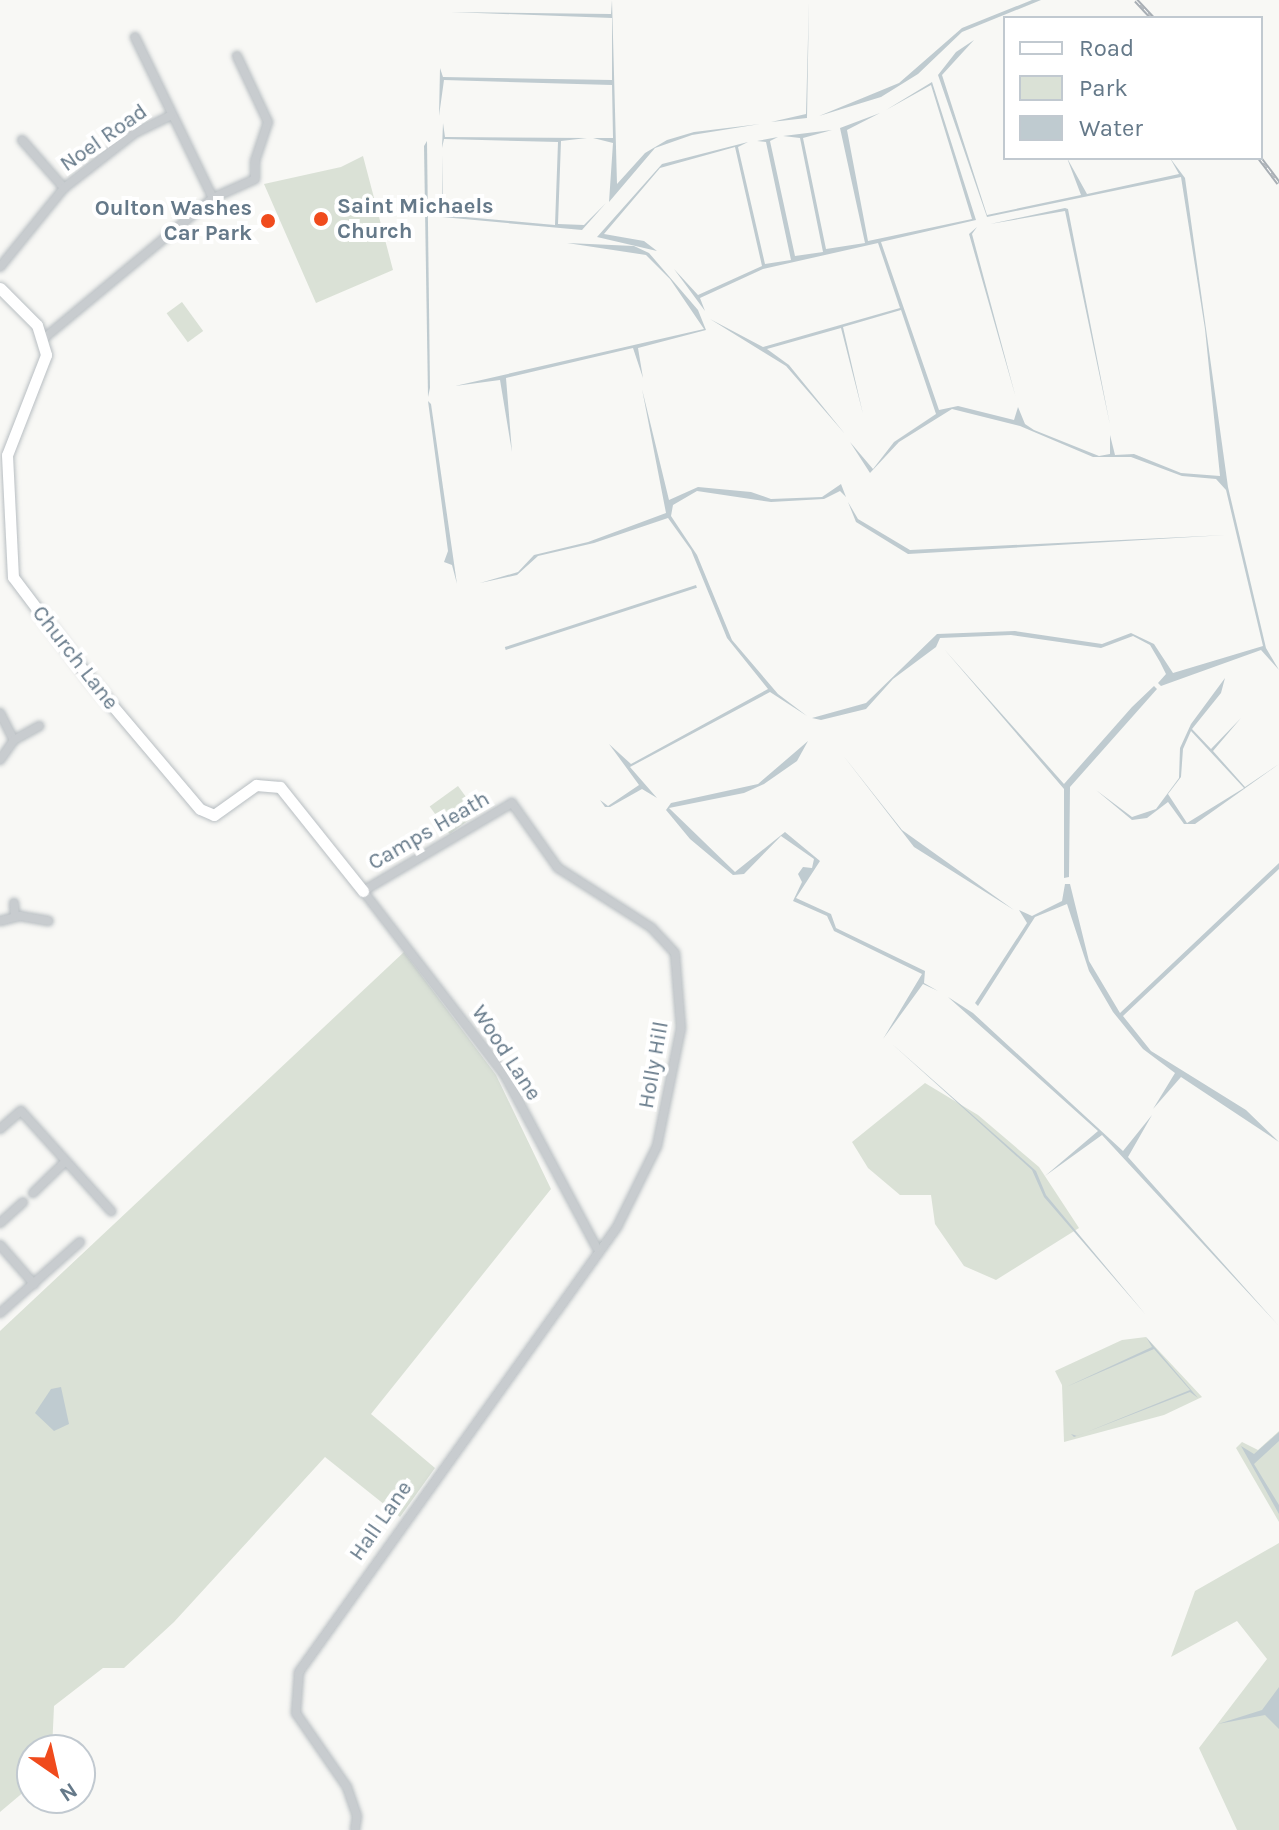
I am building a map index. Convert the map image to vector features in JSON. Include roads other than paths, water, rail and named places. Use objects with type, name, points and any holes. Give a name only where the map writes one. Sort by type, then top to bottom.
[{"type":"street","points":[[135,37],[170,116],[213,198]]},
{"type":"street","points":[[0,288],[37,325],[43,339],[213,198],[255,179],[255,161],[268,122],[237,56]]},
{"type":"street","name":"Noel Road","points":[[0,267],[64,188],[135,133],[170,116]]},
{"type":"street","points":[[22,140],[64,188]]},
{"type":"street","name":"Church Lane","points":[[43,339],[43,366],[7,455],[5,570],[90,679],[200,809],[221,812],[256,785],[271,783],[363,891]]},
{"type":"street","points":[[0,713],[14,740]]},
{"type":"street","points":[[0,760],[14,740],[39,726]]},
{"type":"street","name":"Camps Heath","points":[[363,891],[512,803]]},
{"type":"street","name":"Holly Hill","points":[[512,803],[558,868],[652,928],[675,953],[680,967],[681,1028],[657,1146],[624,1215],[597,1248]]},
{"type":"street","name":"Wood Lane","points":[[363,891],[504,1074],[597,1248]]},
{"type":"street","points":[[14,903],[15,916]]},
{"type":"street","points":[[0,921],[15,916],[49,921]]},
{"type":"street","points":[[0,1129],[21,1111],[111,1211]]},
{"type":"street","points":[[33,1193],[66,1161]]},
{"type":"street","points":[[0,1223],[23,1202]]},
{"type":"street","points":[[0,1313],[80,1242]]},
{"type":"street","points":[[0,1245],[34,1284]]},
{"type":"street","name":"Hall Lane","points":[[355,1830],[357,1816],[347,1787],[296,1713],[299,1672],[597,1248]]},
{"type":"water","points":[[612,0],[617,184],[645,153],[667,140],[694,132],[760,124],[692,135],[655,148],[609,202],[613,143],[593,138],[613,138],[612,85],[444,80],[439,116],[440,68],[443,77],[612,80],[612,18],[451,12],[611,14]]},
{"type":"water","points":[[809,0],[807,118],[771,122],[806,114]]},
{"type":"water","points":[[1032,0],[1041,0],[962,32],[918,74],[881,97],[819,116],[899,83],[962,28]]},
{"type":"water","points":[[974,40],[942,75],[987,215],[1081,195],[1068,160],[1087,194],[1179,174],[1171,160],[1185,178],[1228,487],[1266,648],[1279,670],[1261,650],[1161,686],[1158,683],[1166,674],[1160,662],[1150,645],[1133,636],[1101,648],[1011,635],[940,638],[936,647],[893,679],[866,709],[821,720],[812,718],[866,703],[937,634],[1015,631],[1102,644],[1131,633],[1154,644],[1173,673],[1263,646],[1226,490],[1216,479],[1182,476],[1131,457],[1093,457],[1020,426],[952,409],[899,442],[870,473],[850,442],[873,469],[894,442],[936,414],[901,310],[843,327],[863,414],[841,328],[767,349],[789,365],[845,434],[786,366],[710,319],[763,347],[900,308],[878,243],[763,269],[700,298],[705,311],[674,269],[698,295],[762,266],[735,147],[660,168],[604,234],[644,241],[657,251],[597,237],[662,164],[748,142],[738,147],[765,264],[791,260],[766,142],[757,141],[778,137],[770,141],[795,256],[823,252],[800,138],[783,136],[832,130],[803,138],[826,249],[865,243],[840,128],[880,113],[847,130],[868,241],[972,219],[931,85],[886,110],[932,82],[976,220],[881,242],[939,410],[958,406],[1014,420],[1018,407],[1025,424],[1034,430],[1099,456],[1110,454],[1110,435],[1115,455],[1134,454],[1181,473],[1220,476],[1205,329],[1181,177],[987,217],[938,75],[956,52]]},
{"type":"water","points":[[443,123],[445,137],[587,138],[561,141],[558,224],[584,225],[606,203],[582,230],[442,217],[442,154],[443,215],[555,225],[558,142],[444,139],[442,148]]},
{"type":"water","points":[[427,141],[430,388],[428,397],[424,146]]},
{"type":"water","points":[[1068,209],[1110,425],[1065,211],[990,224]]},
{"type":"water","points":[[977,227],[972,234],[1016,398],[969,234]]},
{"type":"water","points":[[567,243],[634,246],[649,253],[698,310],[706,330],[638,348],[643,378],[633,348],[506,378],[512,452],[500,380],[455,386],[704,329],[670,279],[646,255]]},
{"type":"water","points":[[642,389],[669,500],[698,487],[751,492],[771,499],[822,497],[841,484],[846,497],[840,491],[824,499],[771,502],[697,491],[673,505],[671,516],[697,555],[732,640],[778,694],[807,716],[770,692],[630,767],[657,798],[642,789],[610,807],[605,807],[600,800],[608,806],[639,785],[609,744],[631,764],[768,689],[727,638],[691,550],[668,518],[594,543],[538,556],[517,575],[480,583],[518,572],[534,555],[588,542],[666,513]]},
{"type":"water","points":[[428,401],[431,404],[457,584],[452,565],[444,562],[448,551]]},
{"type":"water","points":[[848,502],[858,519],[910,550],[1226,535],[908,554],[856,522]]},
{"type":"water","points":[[696,585],[697,588],[506,650],[505,647]]},
{"type":"water","points":[[944,649],[1064,784],[1132,707],[1154,686],[1157,689],[1070,787],[1069,877],[1064,878],[1064,789]]},
{"type":"water","points":[[1225,678],[1221,693],[1192,729],[1211,749],[1241,718],[1213,751],[1245,787],[1279,764],[1195,824],[1184,824],[1168,802],[1147,818],[1132,820],[1096,790],[1132,817],[1156,809],[1179,778],[1180,748],[1191,724]],"holes":[[[1191,731],[1244,788],[1187,823],[1168,794],[1181,777],[1183,749]]]},
{"type":"water","points":[[808,741],[797,761],[764,784],[744,793],[669,808],[735,872],[785,832],[820,861],[796,898],[831,914],[836,928],[925,971],[924,983],[938,991],[923,984],[883,1039],[922,974],[834,931],[827,916],[793,901],[802,882],[798,874],[803,867],[812,868],[814,859],[781,836],[744,874],[733,875],[690,839],[666,810],[671,803],[758,784]]},
{"type":"water","points":[[842,754],[902,830],[1014,910],[914,847]]},
{"type":"water","points":[[1279,863],[1279,869],[1123,1016],[1151,1051],[1246,1110],[1279,1142],[1181,1077],[1153,1109],[1175,1073],[1143,1049],[1113,1012],[1089,971],[1067,904],[1035,917],[978,1006],[975,1003],[1027,923],[1019,910],[1032,916],[1062,901],[1065,884],[1070,884],[1089,961],[1120,1013]]},
{"type":"water","points":[[948,997],[973,1013],[1123,1151],[1152,1115],[1128,1157],[1279,1326],[1102,1135],[1045,1176],[1098,1131]]},
{"type":"water","points":[[891,1043],[1036,1171],[1046,1195],[1146,1315],[1044,1197],[1032,1170]]},
{"type":"water","points":[[1146,1337],[1198,1398],[1190,1392],[1086,1433],[1190,1390],[1154,1349],[1066,1387],[1152,1347]]},
{"type":"water","points":[[61,1387],[69,1424],[54,1431],[35,1413],[51,1389]]},
{"type":"water","points":[[1279,1432],[1279,1441],[1254,1464],[1279,1505],[1279,1514],[1241,1446],[1254,1454]]},
{"type":"water","points":[[1279,1687],[1279,1729],[1265,1715],[1218,1724],[1262,1710]]},
{"type":"railway","points":[[1136,0],[1151,16]]},
{"type":"railway","points":[[1262,160],[1279,183]]},
{"type":"place","name":"Saint Michaels Church","points":[[321,219]]},
{"type":"place","name":"Oulton Washes Car Park","points":[[268,221]]}]
